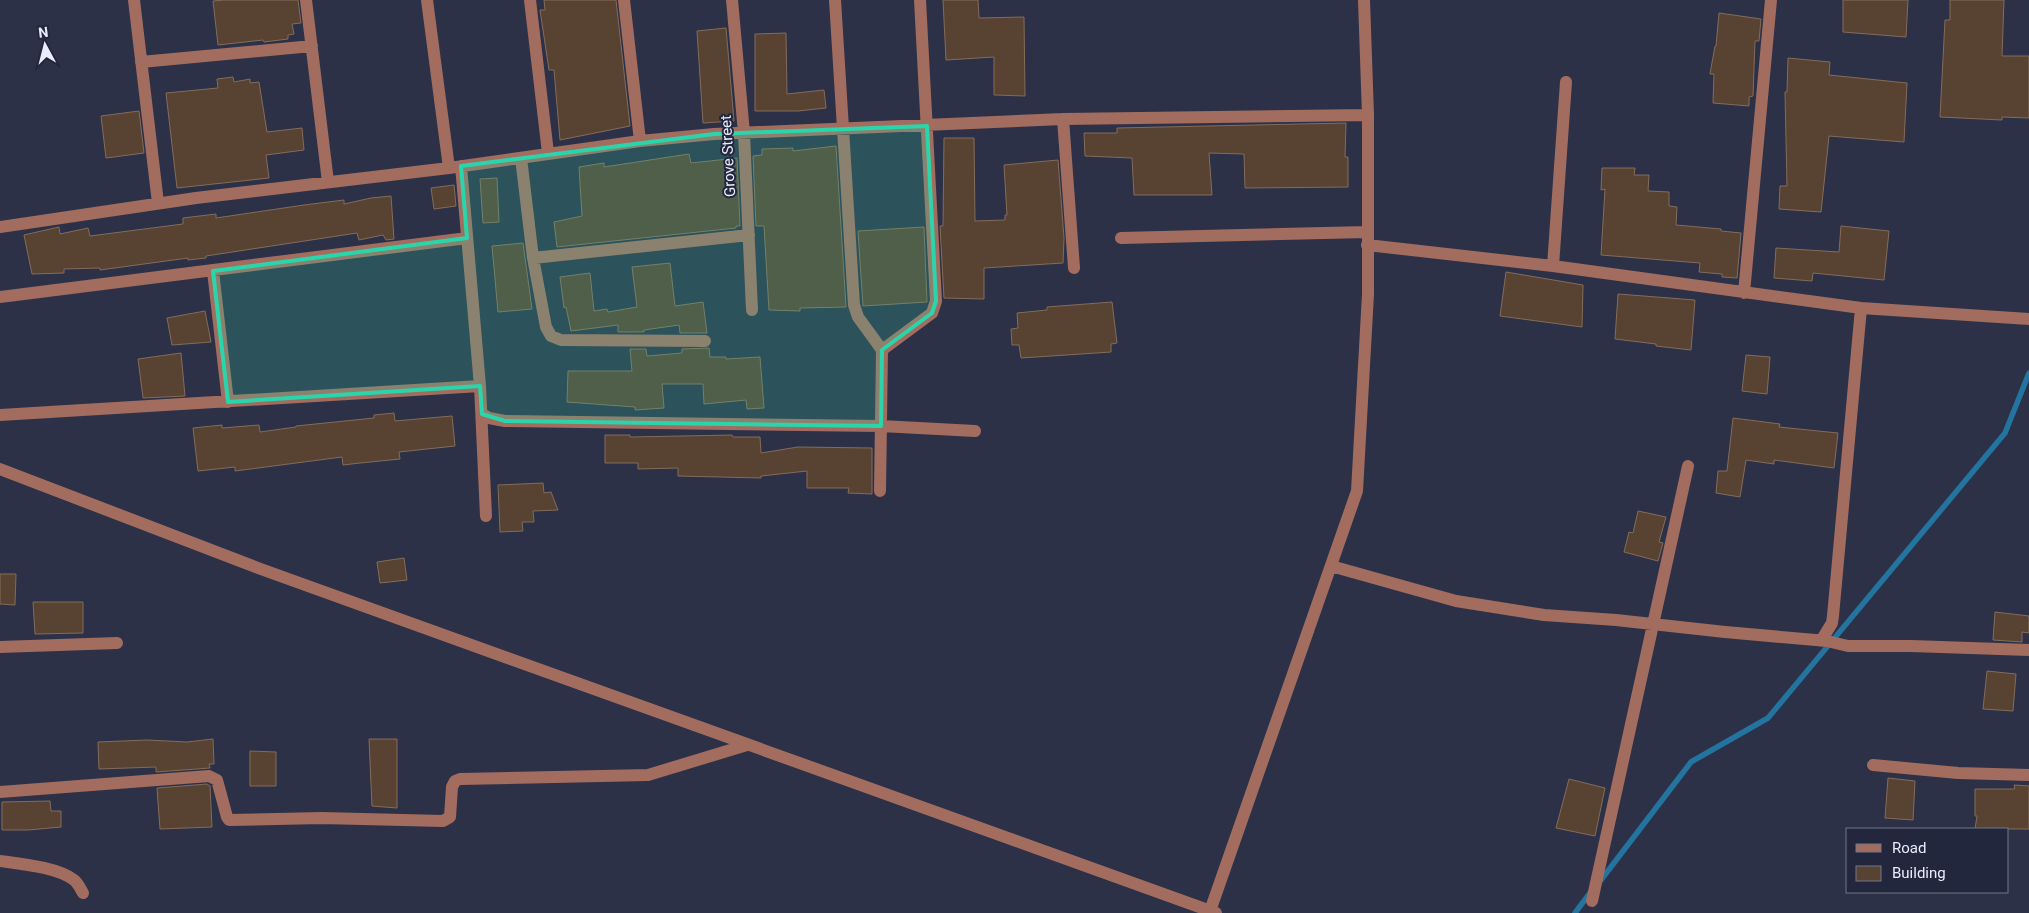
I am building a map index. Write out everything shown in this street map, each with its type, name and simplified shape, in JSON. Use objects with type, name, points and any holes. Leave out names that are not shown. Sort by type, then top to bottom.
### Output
[{"type":"street","points":[[134,0],[158,203]]},
{"type":"street","points":[[306,0],[328,182]]},
{"type":"street","points":[[428,0],[467,238],[482,414],[486,516]]},
{"type":"street","points":[[530,0],[548,152]]},
{"type":"street","points":[[624,0],[640,141]]},
{"type":"street","name":"Grove Street","points":[[732,0],[744,133],[752,310]]},
{"type":"street","points":[[835,0],[854,305],[858,317],[882,350],[880,491]]},
{"type":"street","points":[[882,350],[932,313],[936,301],[920,0]]},
{"type":"street","points":[[0,469],[267,571],[1213,912],[1357,490],[1368,294],[1368,115],[1364,0]]},
{"type":"street","points":[[1744,293],[1771,0]]},
{"type":"street","points":[[141,62],[312,46]]},
{"type":"street","points":[[1553,266],[1566,82]]},
{"type":"street","points":[[0,227],[158,203],[455,167],[521,158],[548,152],[640,141],[744,133],[1063,119],[1368,115]]},
{"type":"street","points":[[1063,119],[1074,268]]},
{"type":"street","points":[[521,158],[533,258],[546,327],[551,336],[561,340],[705,341]]},
{"type":"street","points":[[1121,238],[1367,232]]},
{"type":"street","points":[[533,258],[749,235]]},
{"type":"street","points":[[0,298],[467,238]]},
{"type":"street","points":[[1367,245],[1553,266],[1861,308],[2029,319]]},
{"type":"street","points":[[213,270],[228,402]]},
{"type":"street","points":[[1824,641],[1833,616],[1861,308]]},
{"type":"street","points":[[0,415],[480,386]]},
{"type":"street","points":[[482,414],[489,418],[505,421],[881,426],[975,431]]},
{"type":"street","points":[[1592,901],[1688,466]]},
{"type":"street","points":[[1331,566],[1430,594],[1544,615],[1824,641],[1848,646],[2029,650]]},
{"type":"street","points":[[0,647],[117,643]]},
{"type":"street","points":[[0,792],[209,776],[217,780],[229,820],[322,818],[443,821],[450,817],[452,787],[455,781],[460,779],[648,775],[747,745]]},
{"type":"street","points":[[1873,765],[1958,772],[2029,775]]},
{"type":"street","points":[[0,861],[66,875],[75,881],[83,892]]},
{"type":"highlighted area","points":[[927,126],[936,301],[932,313],[882,350],[881,426],[505,421],[482,414],[480,386],[228,402],[213,271],[467,238],[461,166],[714,134]]},
{"type":"building","points":[[298,0],[301,23],[292,24],[294,34],[288,35],[288,39],[218,45],[213,1]]},
{"type":"building","points":[[544,0],[616,0],[630,126],[560,140],[554,70],[549,70],[540,10],[545,10]]},
{"type":"building","points":[[943,0],[978,0],[979,18],[1024,17],[1025,96],[994,95],[994,57],[946,60]]},
{"type":"building","points":[[1843,0],[1908,0],[1906,37],[1843,32]]},
{"type":"building","points":[[1950,0],[2004,0],[2002,56],[2029,56],[2029,118],[2002,117],[2002,120],[1940,117],[1945,20],[1950,20]]},
{"type":"building","points":[[1719,13],[1761,19],[1759,41],[1755,41],[1753,96],[1749,97],[1749,106],[1713,103],[1714,74],[1710,74],[1716,46]]},
{"type":"building","points":[[726,28],[734,121],[703,123],[697,31]]},
{"type":"building","points":[[786,33],[787,94],[824,90],[826,108],[798,111],[755,111],[755,34]]},
{"type":"building","points":[[1788,58],[1830,62],[1829,75],[1907,83],[1904,142],[1829,136],[1821,212],[1779,209],[1780,186],[1787,186],[1785,92],[1787,92]]},
{"type":"building","points":[[233,77],[234,82],[250,79],[250,83],[259,82],[267,132],[302,128],[304,150],[266,155],[269,178],[177,188],[166,93],[218,88],[217,79]]},
{"type":"building","points":[[139,111],[144,153],[106,158],[101,116]]},
{"type":"building","points":[[1346,123],[1345,157],[1348,157],[1348,187],[1245,188],[1244,154],[1209,153],[1212,195],[1134,195],[1132,158],[1085,156],[1084,133],[1117,133],[1117,128]]},
{"type":"building","points":[[944,138],[974,138],[975,221],[1005,220],[1005,215],[1007,215],[1004,165],[1058,160],[1064,238],[1063,263],[984,268],[984,299],[944,298],[940,226],[943,226]]},
{"type":"building","points":[[836,146],[846,307],[800,308],[800,311],[769,310],[764,226],[756,226],[753,156],[762,155],[762,149],[793,148],[793,151]]},
{"type":"building","points":[[689,154],[691,163],[737,158],[740,226],[736,226],[736,228],[557,247],[554,222],[582,216],[579,167],[604,163],[604,167]]},
{"type":"building","points":[[1602,168],[1635,168],[1634,175],[1649,175],[1648,191],[1669,192],[1669,206],[1677,207],[1676,225],[1721,229],[1721,231],[1741,233],[1737,278],[1722,277],[1722,274],[1699,272],[1700,263],[1601,255],[1605,189],[1601,190]]},
{"type":"building","points":[[497,178],[499,222],[483,223],[480,179]]},
{"type":"building","points":[[454,185],[456,206],[434,209],[431,188]]},
{"type":"building","points":[[391,196],[394,239],[386,240],[383,235],[359,240],[357,233],[206,256],[206,258],[188,260],[188,258],[100,270],[100,268],[64,269],[64,273],[32,274],[24,235],[59,227],[60,234],[88,228],[90,236],[183,224],[183,218],[216,214],[216,218],[344,200],[344,204]]},
{"type":"building","points":[[1841,226],[1889,231],[1884,280],[1813,273],[1812,281],[1774,278],[1776,248],[1839,252]]},
{"type":"building","points":[[924,227],[927,302],[863,306],[858,231]]},
{"type":"building","points":[[523,243],[532,309],[498,312],[492,246]]},
{"type":"building","points":[[670,263],[675,306],[703,302],[707,333],[680,333],[679,325],[644,330],[644,332],[618,332],[618,325],[571,331],[566,307],[564,308],[560,277],[590,273],[594,311],[607,309],[608,312],[637,307],[632,267]]},
{"type":"building","points":[[1506,272],[1583,285],[1582,327],[1500,316]]},
{"type":"building","points":[[1618,294],[1695,300],[1691,350],[1615,339]]},
{"type":"building","points":[[1112,302],[1117,343],[1111,344],[1111,352],[1021,358],[1019,345],[1012,345],[1011,329],[1018,328],[1017,313],[1047,310],[1047,307]]},
{"type":"building","points":[[205,311],[211,342],[172,345],[167,318]]},
{"type":"building","points":[[709,348],[710,357],[726,357],[726,359],[760,357],[764,408],[747,409],[746,400],[704,404],[703,384],[662,384],[664,408],[635,410],[635,407],[567,402],[568,371],[632,371],[630,349],[646,349],[647,356],[682,353],[682,349]]},
{"type":"building","points":[[181,353],[185,396],[143,398],[138,359]]},
{"type":"building","points":[[1746,355],[1770,357],[1767,394],[1742,391]]},
{"type":"building","points":[[394,413],[395,421],[452,416],[455,446],[399,452],[400,459],[343,465],[342,457],[235,471],[235,467],[198,471],[193,428],[222,425],[222,428],[259,425],[260,432],[296,426],[374,418],[374,415]]},
{"type":"building","points":[[1733,418],[1780,424],[1779,427],[1838,433],[1834,468],[1774,460],[1774,464],[1746,460],[1740,497],[1716,493],[1718,471],[1727,471]]},
{"type":"building","points":[[605,435],[630,435],[630,437],[732,435],[733,437],[760,437],[761,453],[798,447],[872,448],[872,494],[848,493],[849,488],[807,488],[807,471],[761,476],[761,478],[678,476],[678,468],[638,469],[638,463],[605,463]]},
{"type":"building","points":[[543,483],[544,493],[551,492],[558,510],[533,511],[534,522],[522,522],[523,531],[500,532],[498,485]]},
{"type":"building","points":[[1638,511],[1666,517],[1659,542],[1663,543],[1658,561],[1624,552],[1629,532],[1633,533]]},
{"type":"building","points":[[404,558],[407,580],[380,583],[377,562]]},
{"type":"building","points":[[0,574],[16,574],[15,605],[0,604]]},
{"type":"building","points":[[33,602],[83,602],[83,633],[35,634]]},
{"type":"building","points":[[1995,612],[2029,616],[2029,633],[2022,632],[2022,642],[1993,640]]},
{"type":"building","points":[[1987,671],[2016,674],[2013,711],[1983,709]]},
{"type":"building","points":[[213,739],[214,764],[209,764],[210,768],[156,772],[156,767],[99,769],[98,742],[147,740],[187,742]]},
{"type":"building","points":[[369,739],[397,739],[397,808],[372,806]]},
{"type":"building","points":[[250,751],[276,752],[276,786],[250,786]]},
{"type":"building","points":[[1888,778],[1915,781],[1913,820],[1885,818]]},
{"type":"building","points":[[1569,779],[1605,788],[1595,836],[1556,828]]},
{"type":"building","points":[[207,784],[210,786],[212,827],[160,829],[157,788]]},
{"type":"building","points":[[2014,785],[2029,786],[2029,829],[1975,828],[1977,816],[1975,816],[1975,789],[2015,789]]},
{"type":"building","points":[[50,801],[51,811],[61,811],[61,827],[2,830],[2,802]]},
{"type":"waterway","points":[[1601,880],[1691,762],[1768,718],[2005,433],[2029,373]]},
{"type":"waterway","points":[[1575,913],[1590,893]]}]
